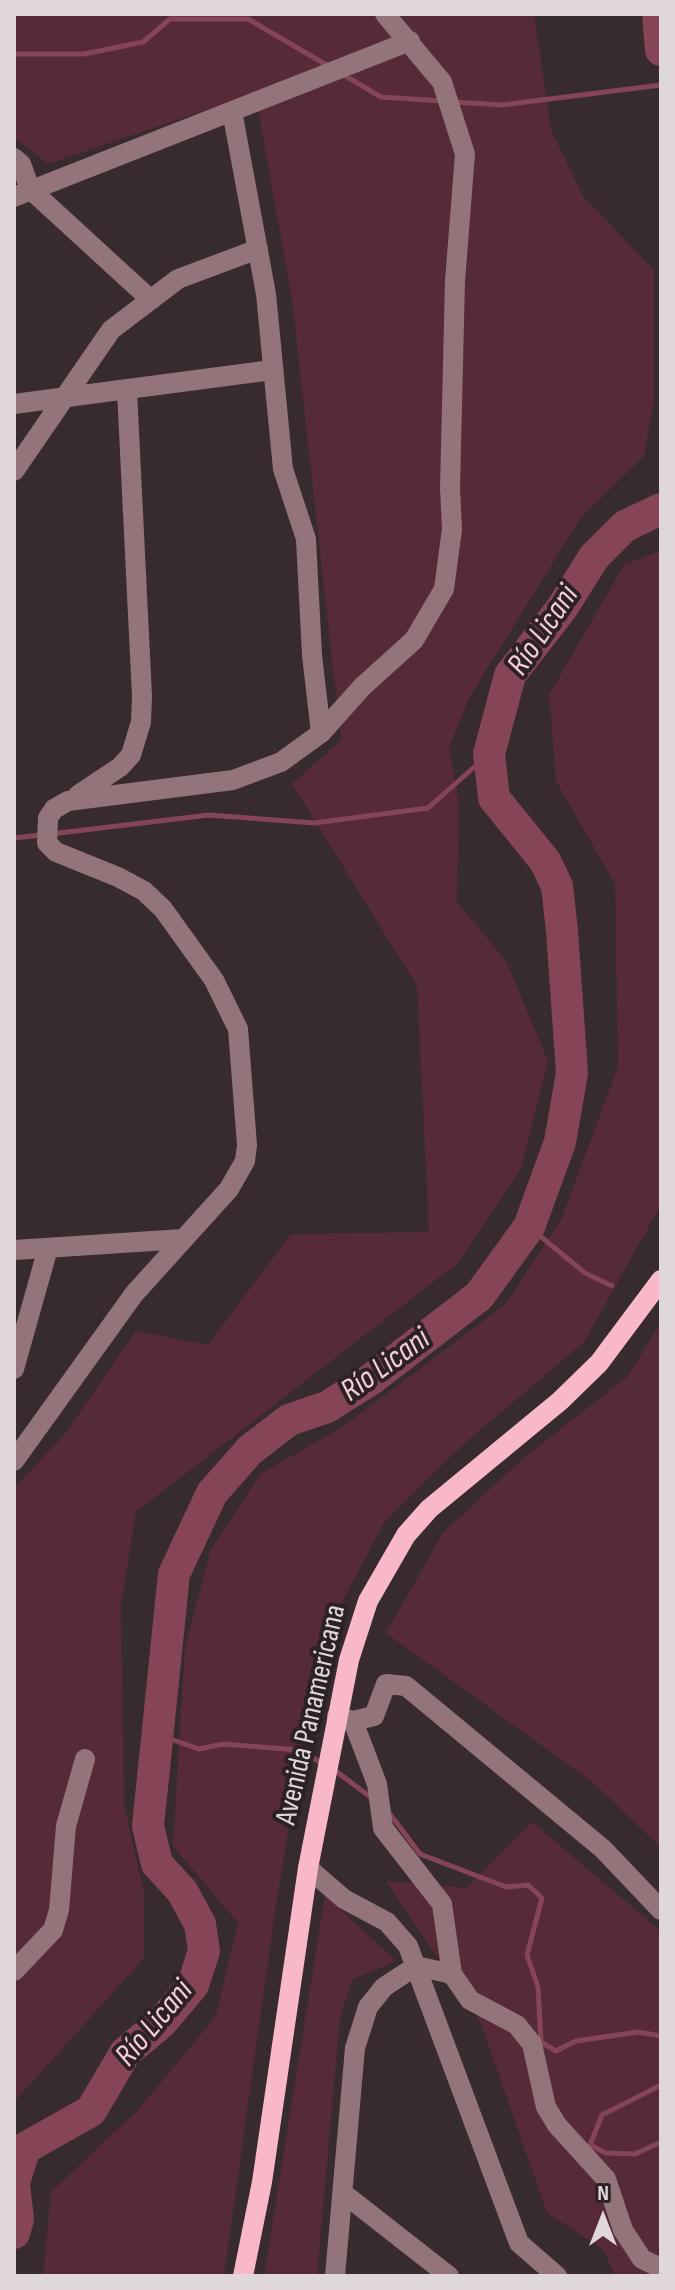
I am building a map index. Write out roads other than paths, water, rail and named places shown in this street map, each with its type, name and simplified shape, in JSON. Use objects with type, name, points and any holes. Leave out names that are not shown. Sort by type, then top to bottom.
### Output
[{"type":"main road","name":"Avenida Panamericana","points":[[243,2276],[262,2182],[308,1868],[324,1787],[342,1721],[358,1628],[368,1601],[406,1535],[429,1509],[560,1401],[599,1363],[661,1280]]},
{"type":"street","points":[[68,801],[233,780],[281,762],[321,733],[362,687],[414,640],[444,589],[449,561],[455,281],[465,154],[442,82],[385,14]]},
{"type":"street","points":[[22,193],[410,41]]},
{"type":"street","points":[[232,111],[266,294],[283,469],[306,539],[312,655],[321,733]]},
{"type":"street","points":[[14,158],[21,164],[22,193],[151,300]]},
{"type":"street","points":[[14,471],[111,330],[178,279],[258,249]]},
{"type":"street","points":[[14,404],[272,370]]},
{"type":"street","points":[[14,1461],[134,1294],[229,1189],[245,1161],[238,1029],[214,980],[163,909],[144,891],[118,877],[72,861],[47,843],[48,818],[120,767],[131,755],[141,722],[127,391]]},
{"type":"street","points":[[14,1250],[183,1239]]},
{"type":"street","points":[[14,1369],[48,1248]]},
{"type":"street","points":[[661,1910],[603,1849],[406,1686],[386,1684],[374,1716],[342,1721],[377,1784],[383,1828],[442,1904],[452,1974],[470,2000],[517,2025],[532,2044],[546,2107],[557,2125],[606,2179],[623,2230],[642,2259],[661,2268]]},
{"type":"street","points":[[14,1971],[53,1930],[59,1910],[66,1826],[85,1759]]},
{"type":"street","points":[[308,1868],[344,1899],[387,1922],[408,1946],[519,2243],[557,2276]]},
{"type":"street","points":[[335,2276],[352,2073],[368,2007],[384,1987],[416,1966],[452,1974]]},
{"type":"street","points":[[343,2193],[449,2276]]},
{"type":"waterway","name":"Río Licani","points":[[658,14],[661,50]]},
{"type":"waterway","points":[[14,54],[84,54],[143,42],[170,19],[248,19],[330,67]]},
{"type":"waterway","points":[[342,74],[381,97],[442,101]]},
{"type":"waterway","points":[[452,102],[502,105],[661,85]]},
{"type":"waterway","name":"Río Licani","points":[[14,2182],[25,2148],[91,2111],[125,2053],[162,2022],[193,1985],[204,1951],[200,1924],[182,1891],[157,1864],[148,1826],[174,1574],[212,1493],[250,1450],[289,1420],[327,1407],[370,1380],[479,1296],[529,1227],[560,1142],[572,1073],[562,931],[557,886],[545,861],[494,798],[489,754],[510,675],[562,608],[594,557],[625,526],[661,509]]},
{"type":"waterway","points":[[51,834],[209,815],[314,823],[428,808],[489,754]]},
{"type":"waterway","points":[[14,838],[41,835]]},
{"type":"waterway","points":[[529,1227],[585,1273],[612,1286]]},
{"type":"waterway","points":[[156,1734],[199,1749],[223,1744],[298,1750],[324,1764]]},
{"type":"waterway","points":[[333,1769],[373,1799]]},
{"type":"waterway","points":[[387,1810],[420,1854],[506,1887],[528,1885],[542,1898],[527,1955],[538,1987],[541,2042],[556,2051],[576,2041],[638,2032],[661,2036]]},
{"type":"waterway","points":[[661,2085],[602,2115],[590,2145],[606,2153],[635,2154],[661,2142]]},
{"type":"waterway","name":"Río Licani","points":[[14,2185],[18,2219],[14,2233]]}]
